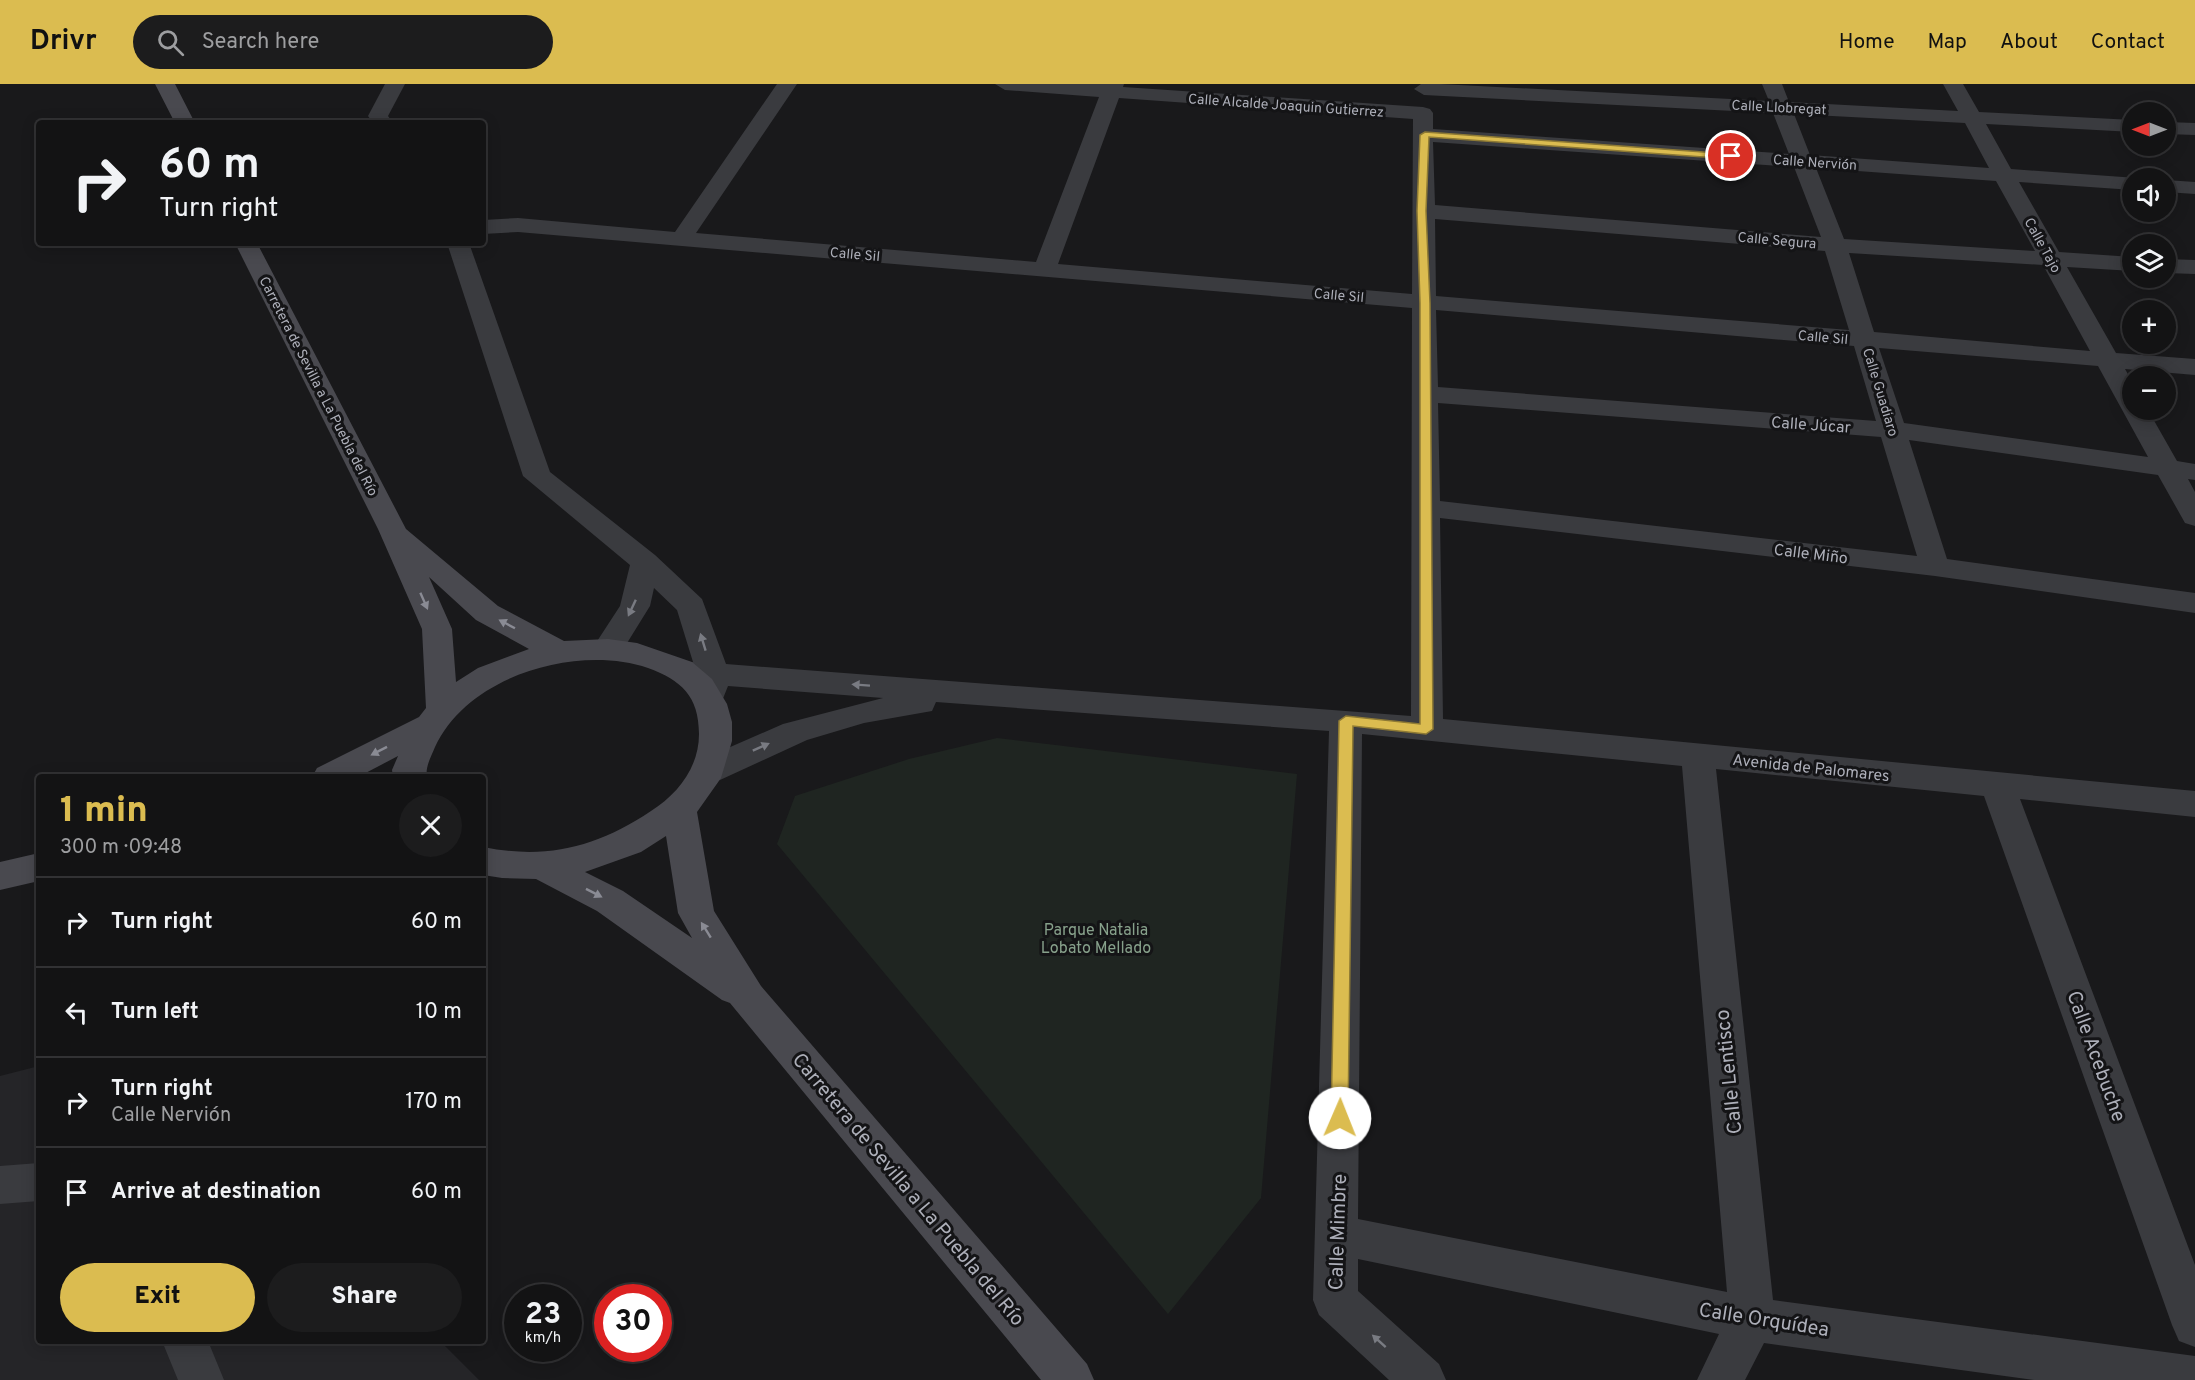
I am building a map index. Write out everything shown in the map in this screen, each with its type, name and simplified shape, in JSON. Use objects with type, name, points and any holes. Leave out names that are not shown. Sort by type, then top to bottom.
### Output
[{"type":"main road","points":[[165,84],[183,120]]},
{"type":"main road","name":"Carretera de Sevilla a La Puebla del Río","points":[[248,246],[392,529],[436,629],[436,718]]},
{"type":"main road","name":"Carretera de Sevilla a La Puebla del Río","points":[[392,529],[487,613],[559,652]]},
{"type":"main road","points":[[334,774],[436,718],[466,690],[495,674],[525,661],[559,652],[608,649],[650,656],[702,682],[718,734],[708,771],[679,809],[640,837],[602,852],[542,866],[486,861]]},
{"type":"main road","points":[[410,774],[409,770],[436,718]]},
{"type":"main road","name":"Carretera de Sevilla a La Puebla del Río","points":[[679,809],[696,913],[747,997],[1071,1380]]},
{"type":"main road","name":"Carretera de Sevilla a La Puebla del Río","points":[[542,866],[610,901],[747,997]]},
{"type":"main road","points":[[0,876],[36,868]]},
{"type":"street","points":[[380,120],[378,116],[395,84]]},
{"type":"street","points":[[681,239],[787,84]]},
{"type":"street","name":"Calle Alcalde Joaquin Gutierrez","points":[[1005,84],[1424,105]]},
{"type":"street","name":"Calle Guadiaro","points":[[1772,84],[1835,245],[1935,567]]},
{"type":"street","name":"Calle Tajo","points":[[1953,84],[2122,386]]},
{"type":"street","points":[[1044,270],[1113,88]]},
{"type":"street","points":[[1424,105],[1422,211],[1425,303],[1426,729]]},
{"type":"street","name":"Calle Llobregat","points":[[1424,105],[1781,108],[2122,125]]},
{"type":"street","name":"Calle Nervión","points":[[1424,105],[1802,162],[2122,183]]},
{"type":"street","points":[[2176,128],[2195,129]]},
{"type":"street","points":[[2176,187],[2195,188]]},
{"type":"street","name":"Calle Segura","points":[[1422,211],[1835,245],[2122,263]]},
{"type":"street","name":"Calle Sil","points":[[486,227],[518,225],[1865,341],[2195,367]]},
{"type":"street","points":[[459,246],[537,476],[645,562],[691,606],[702,682],[982,694]]},
{"type":"street","points":[[2176,266],[2195,267]]},
{"type":"street","name":"Calle Júcar","points":[[1425,394],[1893,430],[2195,472]]},
{"type":"street","name":"Calle Tajo","points":[[2140,420],[2195,517]]},
{"type":"street","name":"Calle Miño","points":[[1425,508],[1935,567],[2195,603]]},
{"type":"street","points":[[608,649],[635,606],[645,562]]},
{"type":"street","points":[[708,771],[795,732],[863,712],[982,694]]},
{"type":"street","name":"Avenida de Palomares","points":[[982,694],[1346,721],[2195,804]]},
{"type":"street","name":"Calle Mimbre","points":[[1346,721],[1335,1300],[1423,1380]]},
{"type":"street","name":"Calle Lentisco","points":[[1698,756],[1752,1319]]},
{"type":"street","name":"Calle Acebuche","points":[[1998,786],[2195,1325]]},
{"type":"street","points":[[0,1185],[36,1182]]},
{"type":"street","name":"Calle Orquídea","points":[[1338,1235],[1752,1319],[2195,1379]]},
{"type":"street","points":[[1720,1380],[1752,1319]]},
{"type":"street","points":[[186,1344],[201,1380]]},
{"type":"shaded area","points":[[36,1067],[36,1344],[443,1344],[479,1380],[0,1380],[0,1076]]},
{"type":"green space","name":"Parque Natalia Lobato Mellado","points":[[997,738],[1297,774],[1261,1198],[1168,1314],[777,844],[795,796],[909,759]]},
{"type":"route","points":[[1340,1118],[1346,721],[1426,729],[1425,303],[1422,211],[1425,135],[1731,156]]}]
